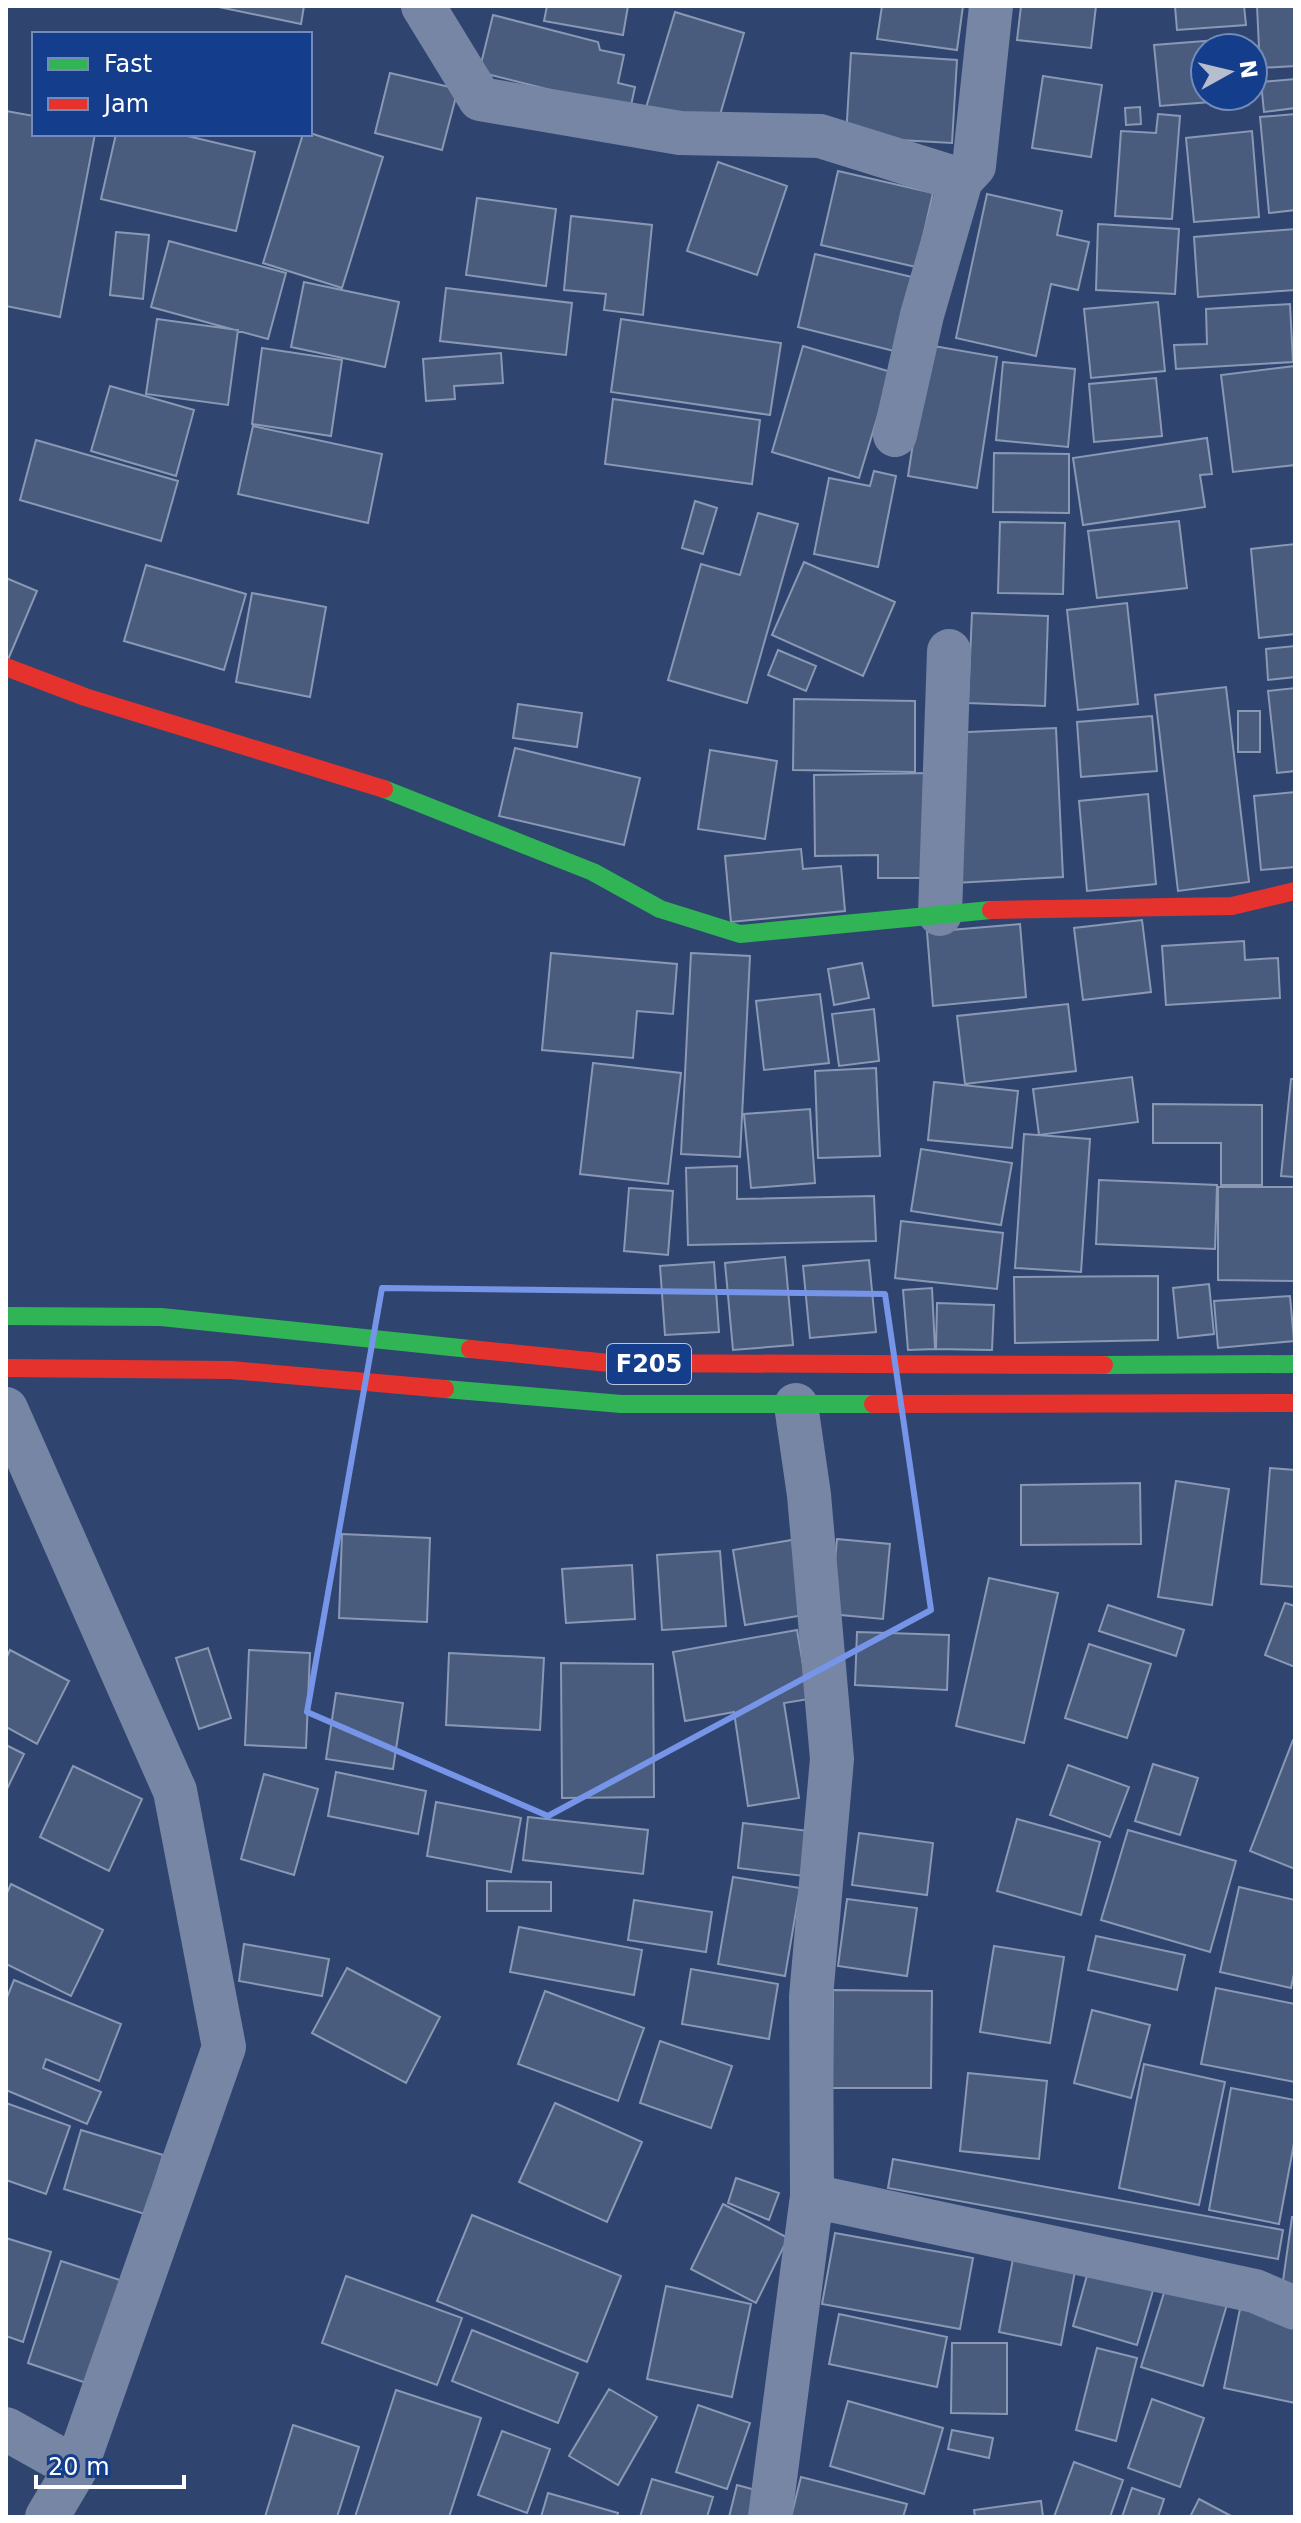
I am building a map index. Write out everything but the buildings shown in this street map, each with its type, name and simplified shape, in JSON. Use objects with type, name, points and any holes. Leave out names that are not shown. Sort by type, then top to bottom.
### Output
[{"type":"main road","points":[[6,667],[85,697],[409,797],[504,839],[593,872],[660,909],[740,934],[1018,907],[1232,906],[1295,891]]},
{"type":"main road","name":"F205","points":[[6,1316],[161,1317],[609,1363],[747,1366],[1295,1364]]},
{"type":"main road","name":"F205","points":[[6,1368],[231,1370],[621,1404],[1295,1403]]},
{"type":"street","points":[[423,6],[480,99],[680,133],[820,136],[961,180]]},
{"type":"street","points":[[895,435],[922,315],[961,180],[974,166],[991,6]]},
{"type":"street","points":[[940,914],[949,651]]},
{"type":"street","points":[[770,2517],[812,2196],[811,1997],[832,1759],[809,1495],[796,1405]]},
{"type":"street","points":[[6,1409],[175,1791],[224,2047],[76,2468],[47,2517]]},
{"type":"street","points":[[812,2196],[1255,2291],[1295,2308]]},
{"type":"street","points":[[6,2429],[76,2468]]},
{"type":"highlighted area","points":[[382,1288],[885,1294],[931,1610],[548,1816],[307,1712]]},
{"type":"traffic: fast","points":[[384,789],[593,872],[660,909],[740,934],[991,910]]},
{"type":"traffic: fast","points":[[6,1316],[161,1317],[470,1349]]},
{"type":"traffic: fast","points":[[1104,1365],[1295,1364]]},
{"type":"traffic: fast","points":[[445,1389],[621,1404],[873,1404]]},
{"type":"traffic: jam","points":[[6,667],[85,697],[384,789]]},
{"type":"traffic: jam","points":[[991,910],[1232,906],[1295,891]]},
{"type":"traffic: jam","points":[[470,1349],[609,1363],[1104,1365]]},
{"type":"traffic: jam","points":[[6,1368],[231,1370],[445,1389]]},
{"type":"traffic: jam","points":[[873,1404],[1295,1403]]}]
